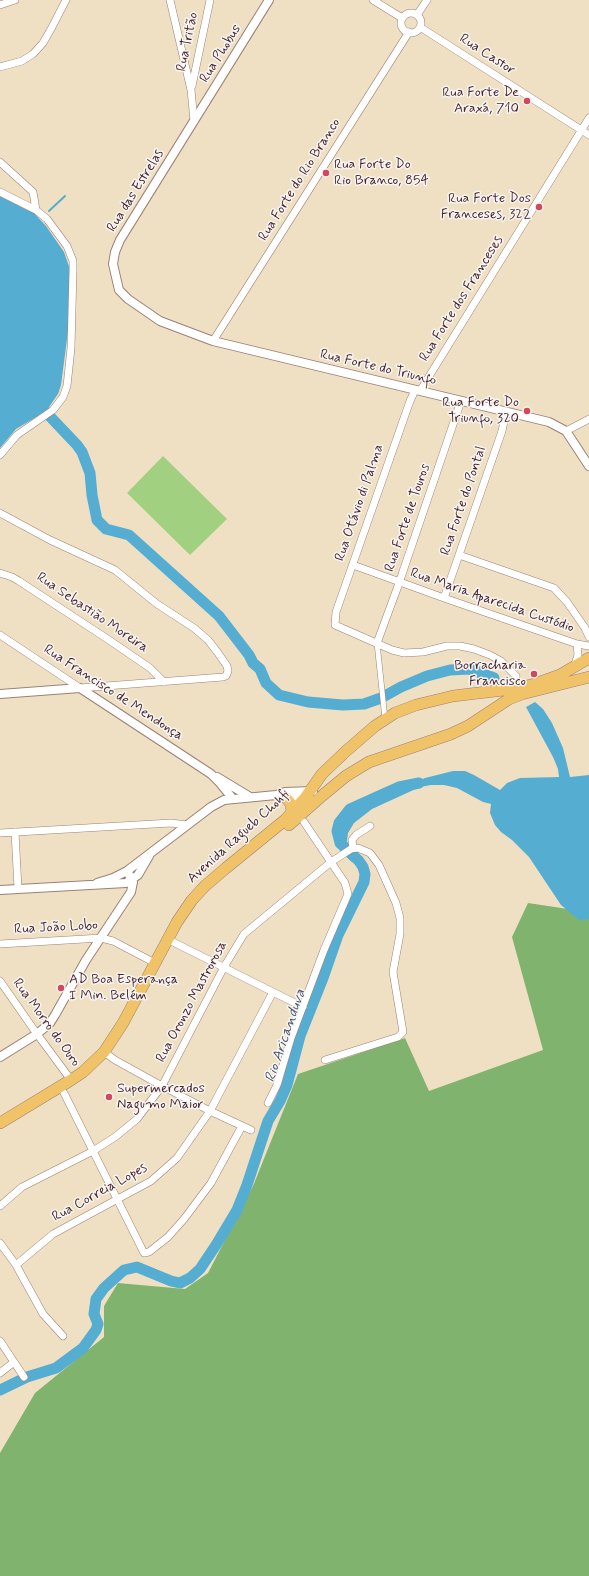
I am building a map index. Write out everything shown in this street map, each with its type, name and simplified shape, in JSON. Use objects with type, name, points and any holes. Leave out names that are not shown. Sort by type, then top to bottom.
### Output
[{"type":"main road","name":"Avenida Ragueb Chohfi","points":[[0,1123],[71,1080],[106,1054],[130,1026],[173,942],[202,899],[214,887],[284,829],[313,796],[322,774],[345,752],[385,719],[406,708],[430,701],[453,696],[512,690],[532,685],[560,675],[589,658]]},
{"type":"main road","name":"Avenida Ragueb Chohfi","points":[[0,1132],[92,1074],[106,1054],[131,1010],[155,963],[185,910],[205,886],[292,812],[313,796],[369,762],[463,728],[509,699],[522,694],[589,678]]},
{"type":"main road","points":[[281,796],[291,804],[292,812]]},
{"type":"street","points":[[0,5],[15,0]]},
{"type":"street","points":[[0,67],[22,61],[33,54],[52,30],[66,0]]},
{"type":"street","points":[[170,0],[191,90],[194,121]]},
{"type":"street","name":"Rua Tritão","points":[[191,90],[210,0]]},
{"type":"street","name":"Rua Phobus","points":[[194,121],[270,0]]},
{"type":"street","points":[[373,0],[402,18]]},
{"type":"street","points":[[417,16],[427,0]]},
{"type":"street","points":[[408,14],[417,16],[420,21],[420,27],[415,31],[409,32],[403,29],[402,18],[408,14]]},
{"type":"street","name":"Rua Castor","points":[[420,27],[589,136]]},
{"type":"street","name":"Rua Forte do Rio Branco","points":[[213,341],[409,32]]},
{"type":"street","name":"Rua Forte dos Franceses","points":[[417,391],[589,118]]},
{"type":"street","name":"Rua das Estrelas","points":[[194,121],[120,240],[115,252],[113,264],[119,290],[128,300],[160,321],[213,341]]},
{"type":"street","points":[[0,162],[30,188],[39,212]]},
{"type":"street","points":[[0,192],[39,212],[47,219],[71,253],[73,270],[71,348],[67,386],[63,397],[52,410],[17,435],[0,455]]},
{"type":"street","name":"Rua Forte do Triunfo","points":[[213,341],[548,422],[566,431]]},
{"type":"street","name":"Rua Otávio di Palma","points":[[377,643],[334,625],[336,612],[405,415],[417,391]]},
{"type":"street","name":"Rua Forte de Touros","points":[[377,643],[400,582],[461,401]]},
{"type":"street","name":"Rua Forte do Pontal","points":[[444,598],[502,431],[506,412]]},
{"type":"street","points":[[589,419],[566,431],[589,466]]},
{"type":"street","points":[[0,513],[50,540],[114,570],[157,604],[194,628],[208,640],[228,669],[228,674],[223,678],[0,694]]},
{"type":"street","points":[[459,555],[554,588],[567,602],[585,628],[589,637]]},
{"type":"street","name":"Rua Maria Aparecida Custódio","points":[[353,565],[578,644],[589,646]]},
{"type":"street","name":"Rua Sebastião Moreira","points":[[0,573],[19,581],[109,640],[150,668],[164,682]]},
{"type":"street","name":"Rua Francisco de Mendonça","points":[[0,635],[211,774],[224,780],[250,797]]},
{"type":"street","points":[[385,719],[377,643],[392,650],[404,653],[423,652],[447,646],[460,646],[474,649],[501,661],[516,676]]},
{"type":"street","name":"Rua Maria Aparecida Custódio","points":[[573,668],[578,655],[578,644]]},
{"type":"street","name":"Rua Francisco de Mendonça","points":[[211,774],[233,799]]},
{"type":"street","points":[[97,883],[113,878],[127,871],[211,807],[224,800],[281,796],[285,792],[313,796]]},
{"type":"street","points":[[268,1103],[277,1085],[291,1038],[324,950],[348,897],[348,890],[345,883],[304,822]]},
{"type":"street","points":[[0,833],[171,823],[187,825]]},
{"type":"street","points":[[326,1060],[398,1037],[403,1032],[393,972],[401,926],[396,903],[375,860],[370,853],[364,850],[351,849],[352,840],[356,835],[370,826]]},
{"type":"street","points":[[15,832],[18,888]]},
{"type":"street","name":"Rua Oronzo Mastrorosa","points":[[0,1206],[29,1183],[93,1151],[116,1137],[131,1125],[149,1105],[162,1086],[224,967],[244,934],[331,862],[351,849]]},
{"type":"street","points":[[0,890],[97,883],[118,884],[132,880],[141,871],[150,854]]},
{"type":"street","points":[[0,1057],[37,1034],[50,1023],[86,960],[131,892],[133,886],[132,880],[127,871]]},
{"type":"street","name":"Rua João Lobo","points":[[0,944],[101,938],[114,941],[155,963]]},
{"type":"street","points":[[173,942],[303,1007]]},
{"type":"street","name":"Rua Morro do Ouro","points":[[0,981],[71,1080]]},
{"type":"street","name":"Rua Correia Lopes","points":[[16,1265],[53,1234],[151,1181],[163,1172],[187,1146],[210,1111],[273,992]]},
{"type":"street","points":[[106,1054],[162,1086],[251,1130]]},
{"type":"street","points":[[64,1093],[142,1251],[146,1253],[168,1237],[184,1219],[211,1183],[242,1126]]},
{"type":"street","points":[[0,1243],[16,1265],[43,1314],[63,1336]]},
{"type":"street","points":[[0,1341],[24,1377]]},
{"type":"street","points":[[0,1373],[14,1362]]},
{"type":"green space","points":[[163,456],[227,519],[190,555],[127,493]]},
{"type":"green space","points":[[589,893],[589,1576],[0,1576],[0,1453],[35,1393],[104,1337],[104,1306],[118,1283],[185,1289],[208,1273],[253,1186],[298,1074],[405,1038],[429,1091],[543,1050],[512,937],[528,903],[568,909]]},
{"type":"water","points":[[0,196],[33,212],[46,226],[64,252],[71,272],[69,324],[61,385],[58,394],[49,407],[38,416],[16,429],[0,448]]},
{"type":"water","points":[[535,702],[543,709],[552,723],[563,748],[570,777],[589,775],[589,919],[579,920],[561,905],[529,857],[495,825],[490,813],[491,804],[483,802],[457,788],[444,785],[420,787],[372,809],[354,823],[348,833],[347,841],[349,847],[357,858],[352,862],[341,852],[337,839],[339,831],[347,818],[354,811],[368,802],[425,778],[453,771],[465,771],[500,790],[507,783],[520,778],[559,777],[558,769],[553,757],[526,707]]},
{"type":"waterway","points":[[49,211],[65,196]]},
{"type":"waterway","points":[[40,406],[82,452],[90,473],[92,495],[97,520],[106,529],[129,535],[219,616],[249,655],[253,663],[260,669],[266,683],[279,695],[308,702],[343,705],[364,704],[381,698],[401,687],[427,676],[450,670],[470,669],[494,678]]},
{"type":"waterway","name":"Rio Aricanduva","points":[[0,1390],[27,1377],[56,1368],[83,1348],[96,1330],[98,1324],[94,1314],[96,1299],[104,1288],[124,1270],[137,1267],[171,1281],[180,1283],[190,1278],[200,1269],[237,1210],[247,1185],[268,1121],[280,1101],[287,1085],[300,1036],[338,935],[364,882],[365,874],[363,867],[359,861],[340,843],[337,831],[339,823],[350,809],[399,787],[419,783]]},
{"type":"place","name":"Rua Forte De Araxá, 710","points":[[527,101]]},
{"type":"place","name":"Rua Forte Do Rio Branco, 854","points":[[326,173]]},
{"type":"place","name":"Rua Forte Dos Franceses, 322","points":[[539,207]]},
{"type":"place","name":"Rua Forte Do Triunfo, 320","points":[[527,411]]},
{"type":"place","name":"Borracharia Francisco","points":[[534,674]]},
{"type":"place","name":"AD Boa Esperança I Min. Belém","points":[[61,988]]},
{"type":"place","name":"Supermercados Nagumo Maior","points":[[109,1097]]}]
